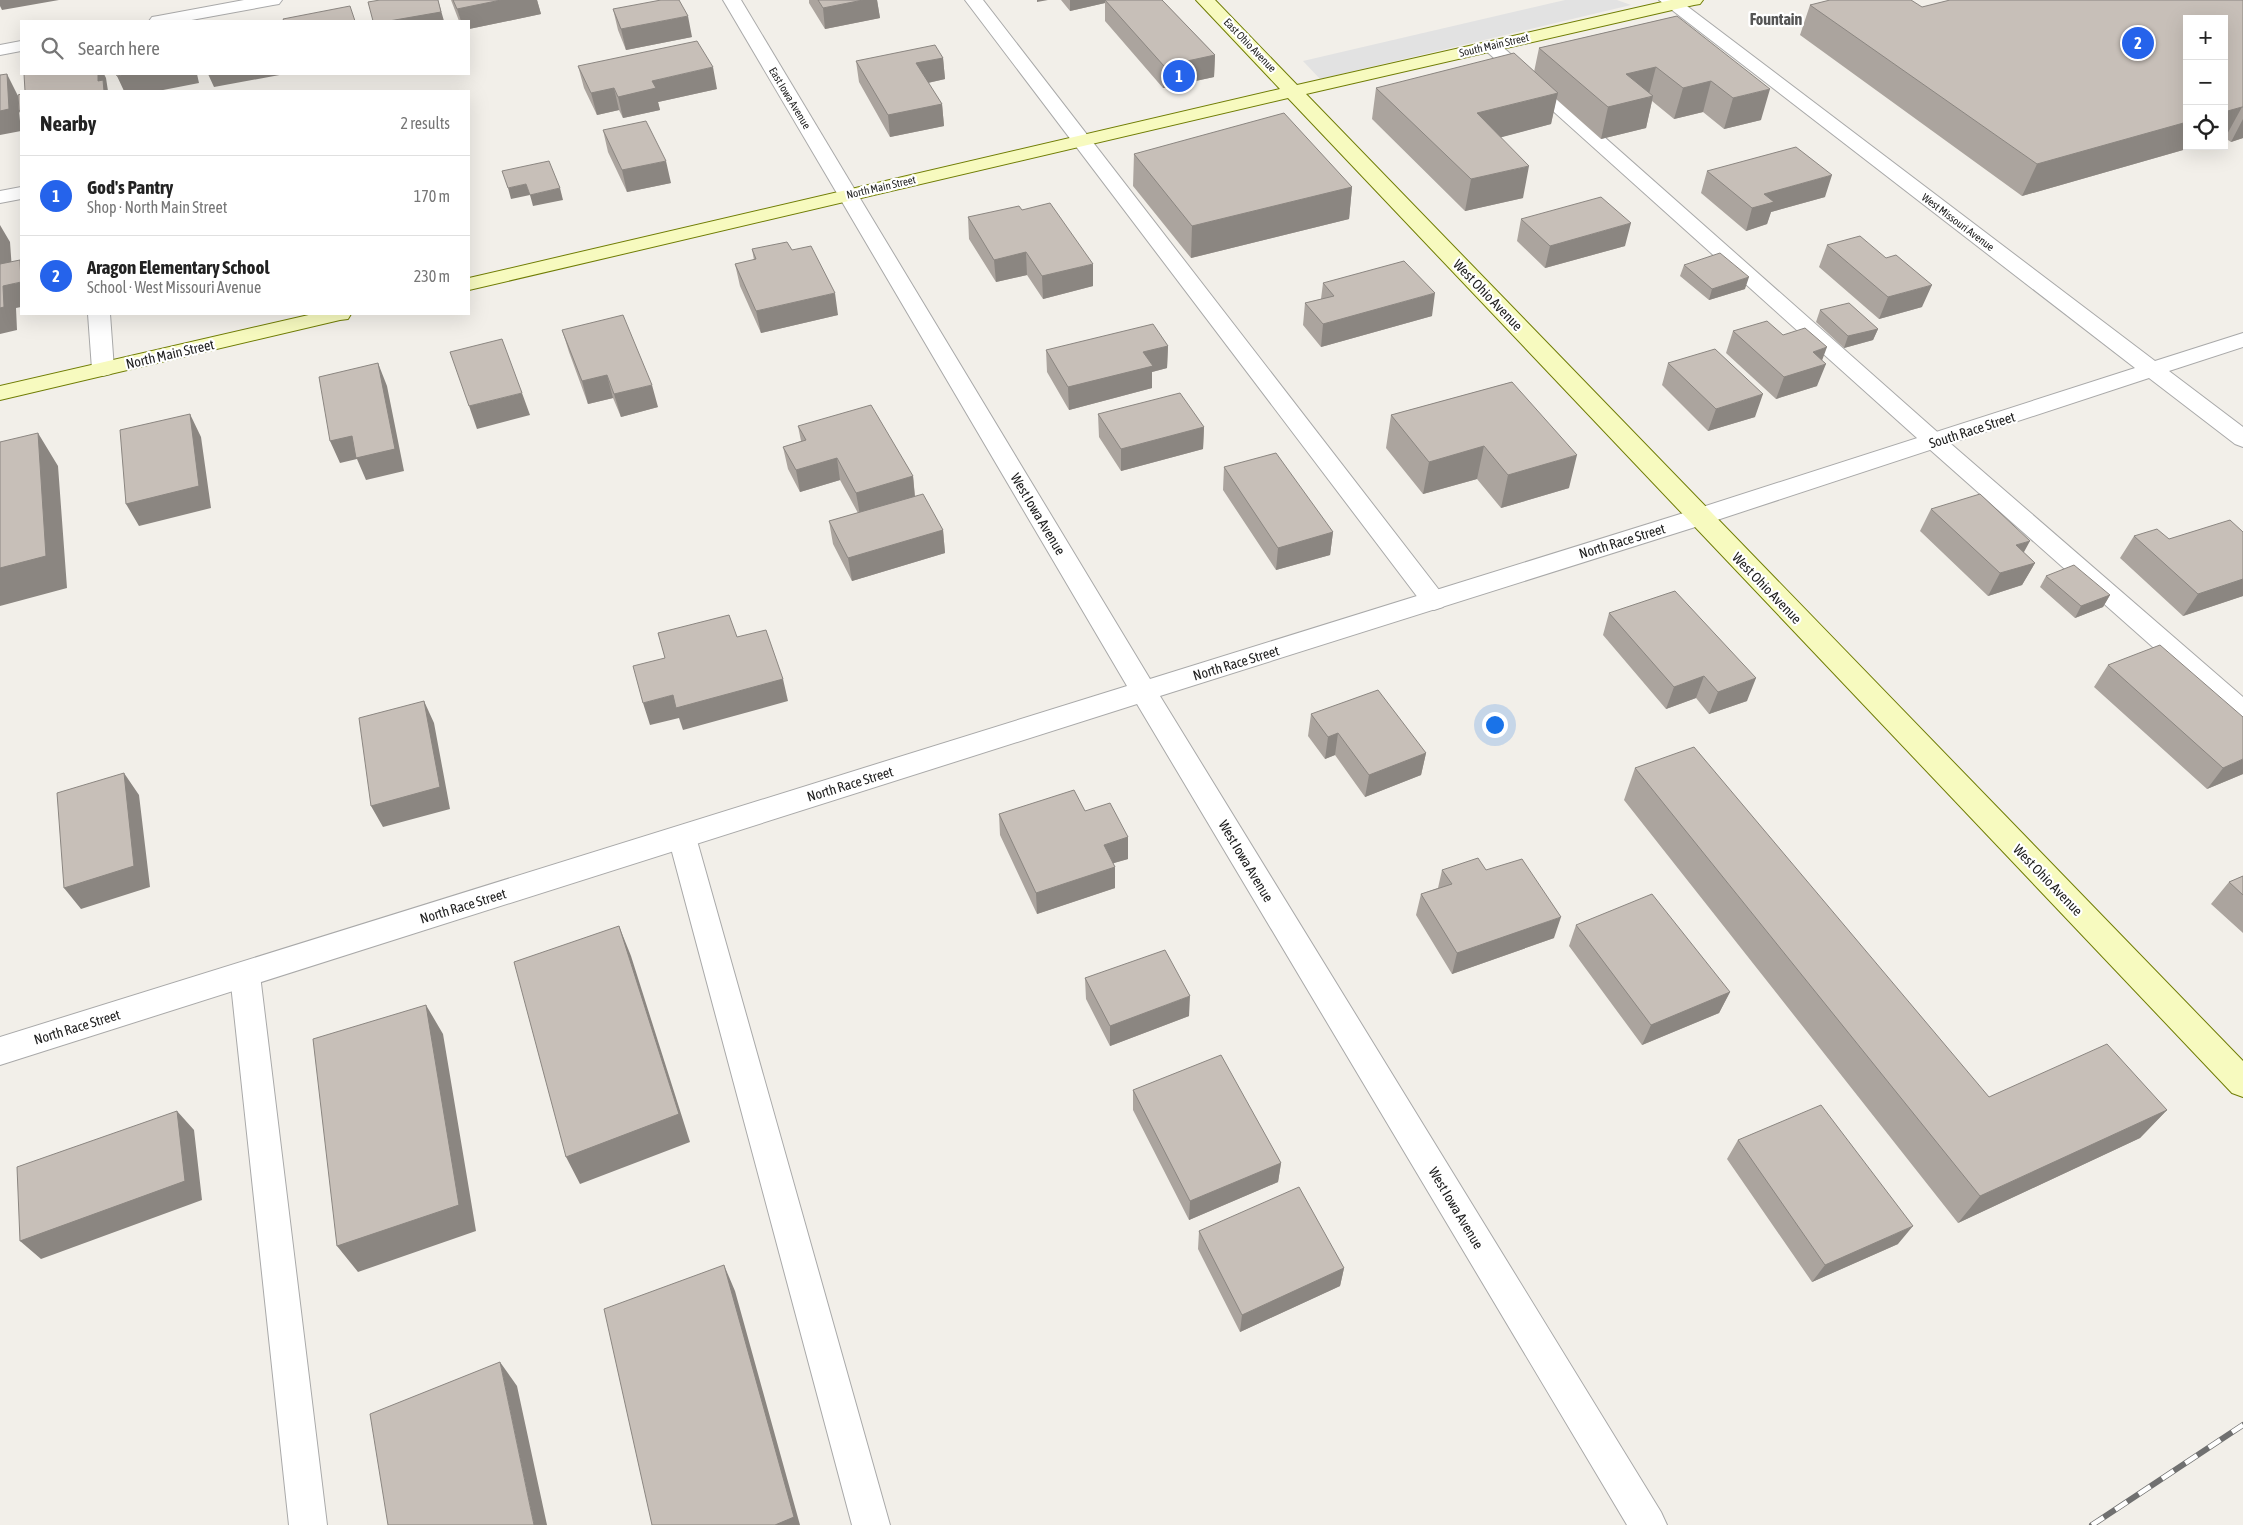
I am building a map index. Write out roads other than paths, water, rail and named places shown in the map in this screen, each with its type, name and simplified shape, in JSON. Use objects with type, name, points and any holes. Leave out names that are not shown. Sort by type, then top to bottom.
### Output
[{"type":"main road","name":"East Ohio Avenue","points":[[1205,0],[1294,91]]},
{"type":"main road","name":"South Main Street","points":[[1294,91],[1671,2],[1694,0]]},
{"type":"main road","name":"North Main Street","points":[[470,284],[1294,91]]},
{"type":"main road","name":"West Ohio Avenue","points":[[1294,91],[1699,517],[2243,1083]]},
{"type":"main road","name":"North Main Street","points":[[0,393],[336,315]]},
{"type":"street","points":[[163,20],[273,0]]},
{"type":"street","name":"East Iowa Avenue","points":[[732,0],[848,195]]},
{"type":"street","points":[[974,0],[1434,601]]},
{"type":"street","name":"West Missouri Avenue","points":[[1671,2],[2243,439]]},
{"type":"street","points":[[0,50],[20,46]]},
{"type":"street","points":[[1490,46],[1934,442],[2243,712]]},
{"type":"street","points":[[0,197],[20,193]]},
{"type":"street","name":"West Iowa Avenue","points":[[848,195],[1144,692],[1648,1525]]},
{"type":"street","points":[[99,315],[103,369]]},
{"type":"street","name":"South Race Street","points":[[1699,517],[2243,340]]},
{"type":"street","name":"North Race Street","points":[[0,1051],[1699,517]]},
{"type":"street","points":[[682,837],[871,1525]]},
{"type":"street","points":[[244,975],[308,1525]]},
{"type":"railway","points":[[2092,1525],[2243,1425]]},
{"type":"place","name":"Aragon Elementary School","points":[[2138,43]]},
{"type":"place","name":"God's Pantry","points":[[1179,76]]},
{"type":"district","name":"Fountain","points":[[1776,19]]}]
